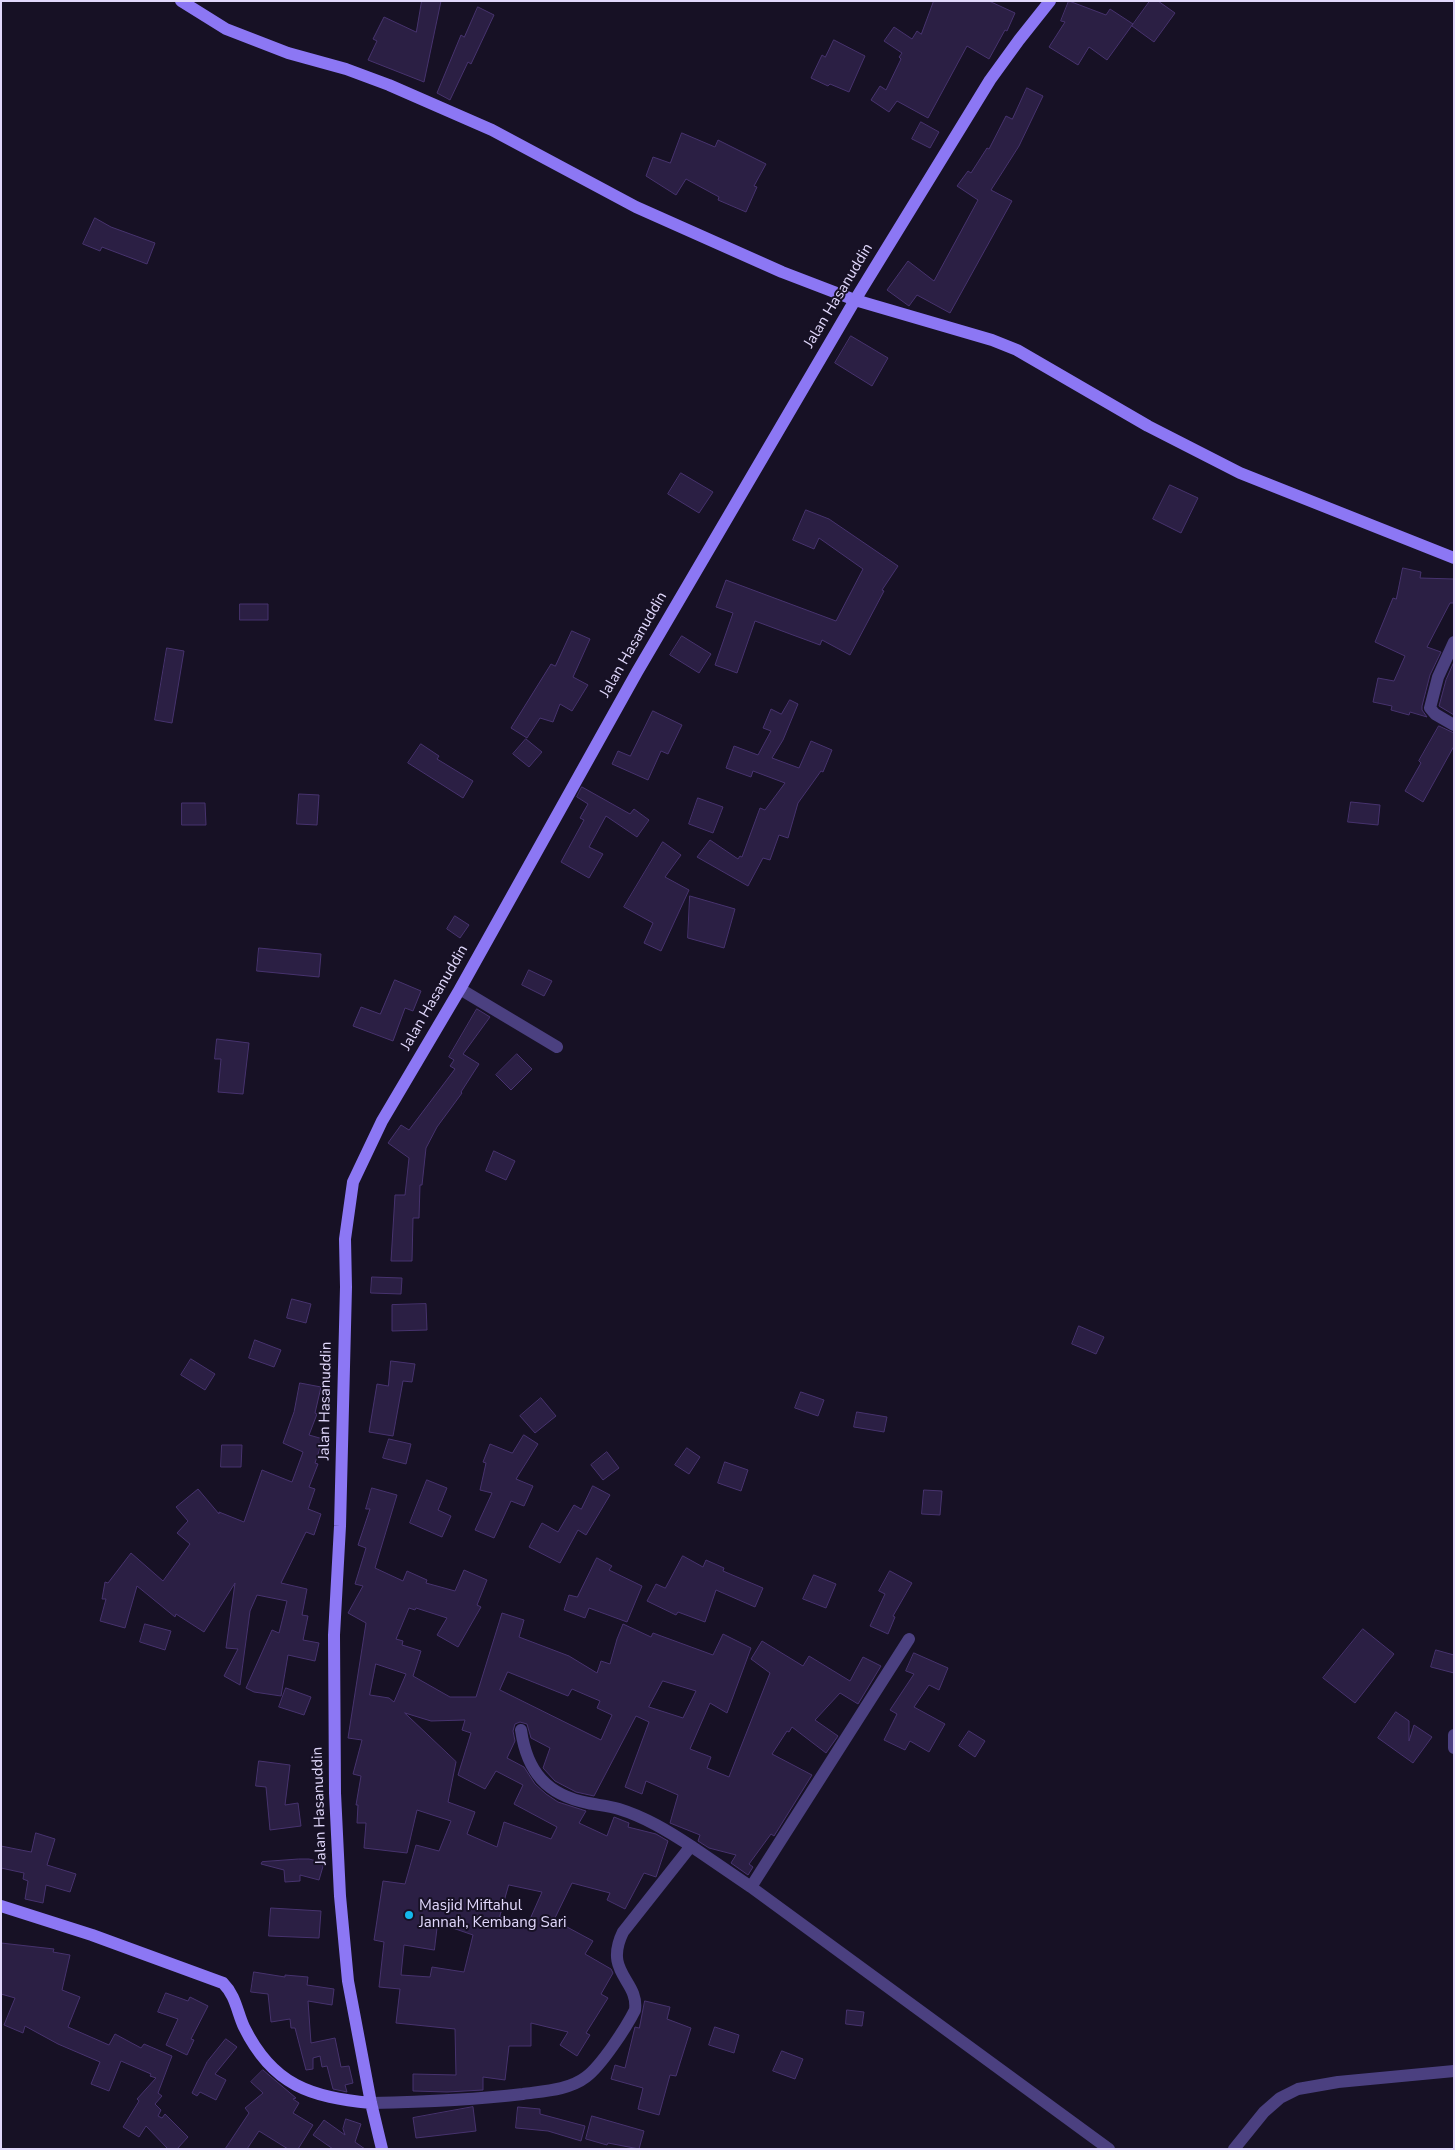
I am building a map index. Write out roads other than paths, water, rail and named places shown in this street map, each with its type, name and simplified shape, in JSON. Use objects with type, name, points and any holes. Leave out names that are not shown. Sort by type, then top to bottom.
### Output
[{"type":"street","points":[[181,1],[226,29],[288,54],[346,69],[389,85],[474,122],[636,207],[782,272],[855,300],[1000,343],[1017,350],[1148,426],[1222,465],[1454,558]]},
{"type":"street","name":"Jalan Hasanuddin","points":[[382,2149],[371,2103],[348,1981],[341,1906],[334,1774],[334,1636],[340,1526],[346,1229],[353,1182],[382,1121],[460,989],[636,672],[855,300],[990,80],[1050,1]]},
{"type":"street","points":[[1454,642],[1438,677],[1430,708],[1435,714],[1454,725]]},
{"type":"street","points":[[460,989],[557,1047]]},
{"type":"street","points":[[751,1887],[909,1639]]},
{"type":"street","points":[[521,1730],[526,1752],[534,1771],[539,1779],[558,1794],[571,1799],[617,1808],[637,1815],[670,1832],[751,1887],[1109,2149]]},
{"type":"street","points":[[1454,1735],[1454,1748]]},
{"type":"street","points":[[1,1906],[92,1935],[223,1983],[231,1991],[244,2026],[257,2050],[283,2076],[302,2089],[334,2099],[371,2103],[473,2100],[558,2088],[575,2083],[585,2078],[600,2062],[635,2010],[635,2000],[618,1965],[618,1943],[623,1932],[691,1846]]},
{"type":"street","points":[[1234,2149],[1264,2112],[1280,2098],[1298,2089],[1338,2082],[1454,2071]]},
{"type":"place","name":"Masjid Miftahul Jannah, Kembang Sari","points":[[409,1915]]}]
